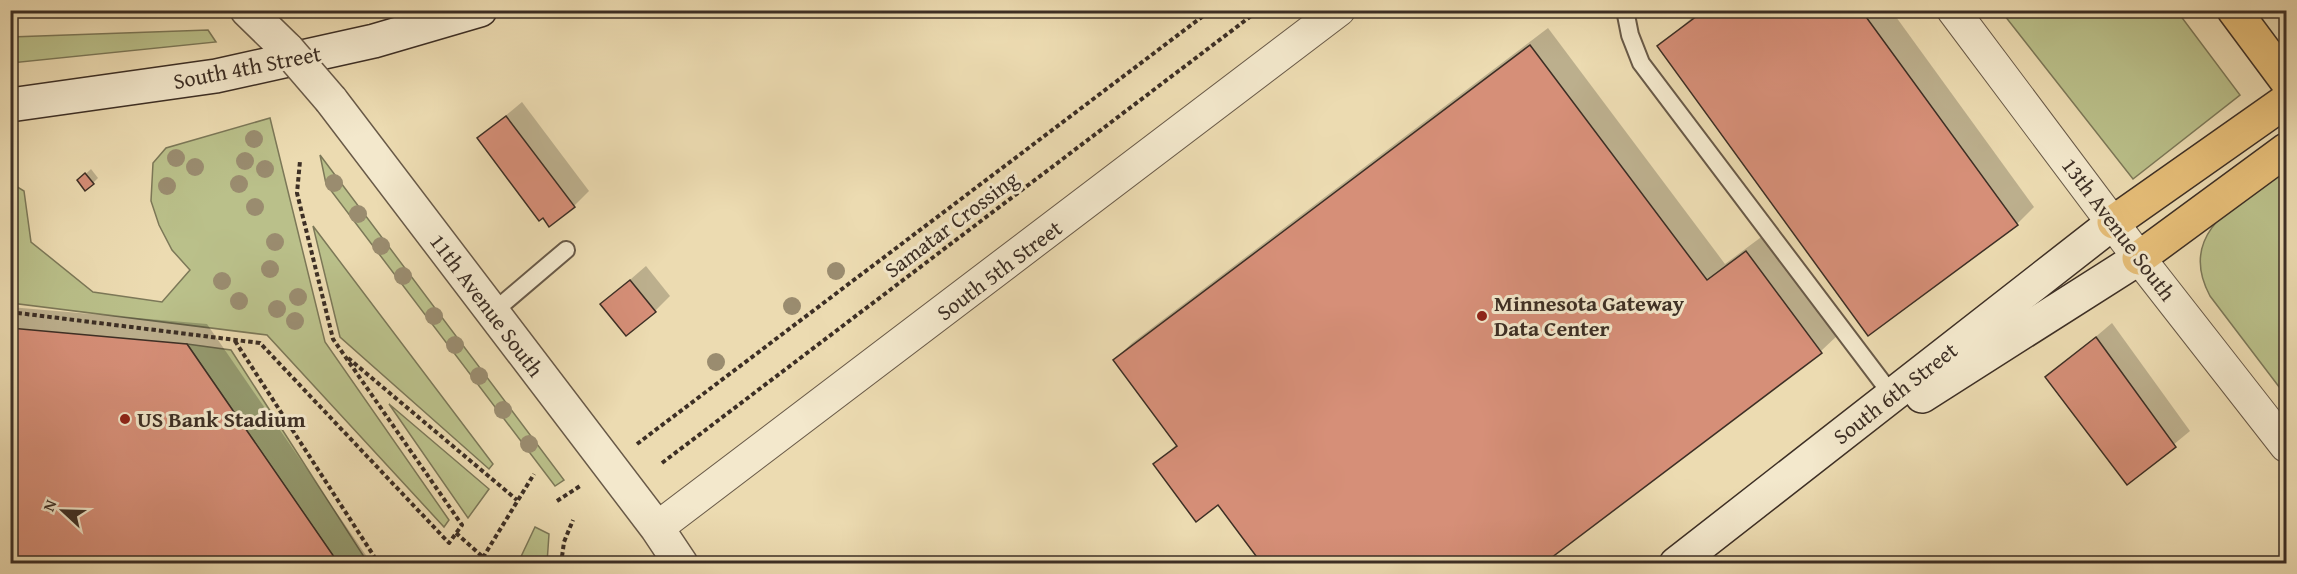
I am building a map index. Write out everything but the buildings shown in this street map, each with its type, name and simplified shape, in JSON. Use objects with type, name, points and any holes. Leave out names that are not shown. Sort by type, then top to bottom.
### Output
[{"type":"highway","points":[[2234,10],[2286,80]]},
{"type":"highway","points":[[2114,222],[2286,101]]},
{"type":"highway","points":[[2139,258],[2227,191],[2286,150]]},
{"type":"main road","name":"11th Avenue South","points":[[247,10],[288,50],[331,100],[657,528],[681,564]]},
{"type":"main road","name":"11th Avenue South","points":[[274,10],[288,50]]},
{"type":"main road","name":"South 4th Street","points":[[10,105],[216,76],[374,41],[480,10]]},
{"type":"main road","name":"South 6th Street","points":[[1677,564],[2114,222]]},
{"type":"main road","points":[[1758,500],[2139,258]]},
{"type":"street","name":"South 5th Street","points":[[657,528],[1339,10]]},
{"type":"street","name":"13th Avenue South","points":[[1953,10],[2139,258],[2286,446]]},
{"type":"lane","points":[[1625,10],[1630,36],[1641,63],[1892,395]]},
{"type":"lane","points":[[493,312],[566,250]]},
{"type":"path","name":"Samatar Crossing","points":[[639,443],[1211,10]]},
{"type":"path","name":"Samatar Crossing","points":[[662,463],[1259,10]]},
{"type":"path","points":[[10,312],[260,343],[450,543],[462,525],[333,339],[297,193],[300,161]]},
{"type":"path","points":[[235,340],[379,564]]},
{"type":"path","points":[[343,353],[517,500]]},
{"type":"path","points":[[479,564],[534,474]]},
{"type":"path","points":[[561,564],[564,542],[573,520]]},
{"type":"path","points":[[456,533],[483,557]]},
{"type":"green space","points":[[2001,11],[2177,11],[2240,95],[2133,179]]},
{"type":"green space","points":[[208,30],[216,42],[11,63],[11,37]]},
{"type":"green space","points":[[270,118],[325,342],[449,520],[444,527],[267,335],[11,303],[11,183],[24,191],[31,242],[93,292],[162,302],[190,270],[172,250],[159,225],[151,201],[153,163],[166,148]]},
{"type":"green space","points":[[320,155],[564,480],[555,486],[326,184]]},
{"type":"green space","points":[[2286,170],[2286,396],[2210,296],[2201,273],[2201,253],[2207,236],[2218,220],[2233,206]]},
{"type":"green space","points":[[313,226],[493,464],[489,469],[340,337]]},
{"type":"green space","points":[[187,344],[231,350],[368,563],[338,563]]},
{"type":"green space","points":[[389,404],[489,489],[468,518]]},
{"type":"green space","points":[[535,527],[549,534],[547,563],[518,563]]},
{"type":"place","name":"Minnesota Gateway Data Center","points":[[1482,316]]},
{"type":"place","name":"US Bank Stadium","points":[[125,419]]}]
